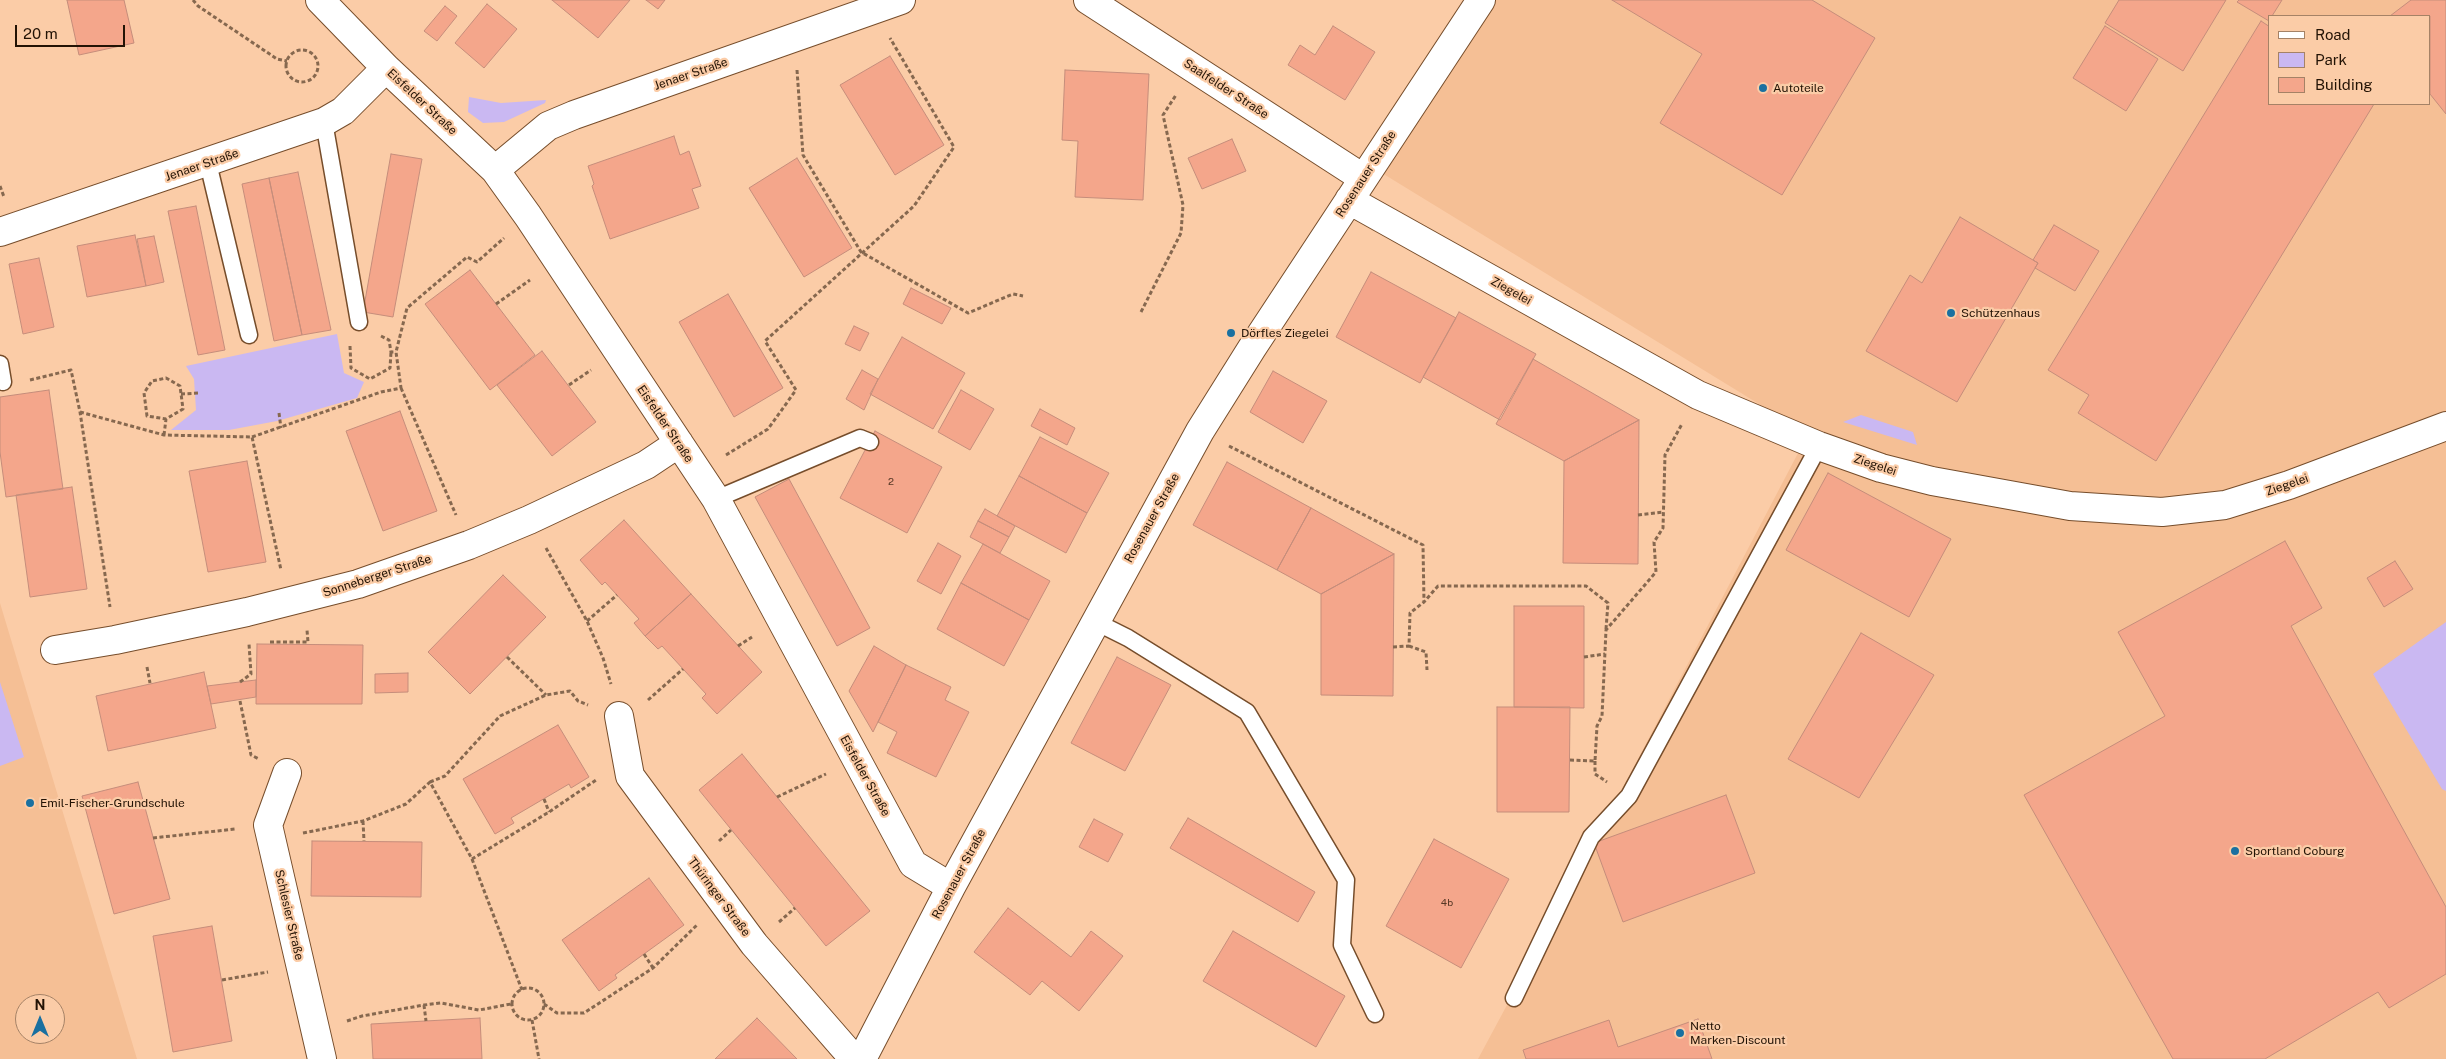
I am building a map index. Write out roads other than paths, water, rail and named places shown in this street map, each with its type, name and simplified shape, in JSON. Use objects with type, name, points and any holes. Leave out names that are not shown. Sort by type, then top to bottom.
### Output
[{"type":"street","name":"Eisfelder Straße","points":[[320,0],[386,68],[495,170],[528,216],[716,499],[913,864],[951,887]]},
{"type":"street","name":"Jenaer Straße","points":[[495,170],[548,126],[574,115],[901,0]]},
{"type":"street","name":"Saalfelder Straße","points":[[1088,0],[1188,64],[1356,189]]},
{"type":"street","name":"Rosenauer Straße","points":[[862,1059],[951,887],[1200,431],[1252,348],[1481,0]]},
{"type":"street","name":"Jenaer Straße","points":[[0,232],[208,163],[324,122],[343,111],[386,68]]},
{"type":"street","name":"Ziegelei","points":[[1356,189],[1698,395],[1819,446],[1881,468],[1932,481],[2070,506],[2162,512],[2225,505],[2290,485],[2446,426]]},
{"type":"street","name":"Sonneberger Straße","points":[[55,650],[115,640],[288,602],[358,584],[469,545],[530,520],[646,465],[679,443]]},
{"type":"street","name":"Thüringer Straße","points":[[619,716],[630,776],[754,944],[854,1059]]},
{"type":"street","name":"Schlesier Straße","points":[[286,773],[269,832],[322,1059]]},
{"type":"lane","points":[[324,122],[359,322]]},
{"type":"lane","points":[[208,163],[249,335]]},
{"type":"lane","points":[[0,364],[3,382]]},
{"type":"lane","points":[[716,499],[860,438],[870,442]]},
{"type":"lane","points":[[1514,998],[1591,837],[1629,796],[1819,446]]},
{"type":"lane","points":[[1096,622],[1128,638],[1248,712],[1346,880],[1342,945],[1375,1014]]},
{"type":"place","name":"Autoteile","points":[[1763,88]]},
{"type":"place","name":"Schützenhaus","points":[[1951,313]]},
{"type":"place","name":"Dörfles Ziegelei","points":[[1231,333]]},
{"type":"place","name":"Emil-Fischer-Grundschule","points":[[30,803]]},
{"type":"place","name":"Sportland Coburg","points":[[2235,851]]},
{"type":"place","name":"Netto Marken-Discount","points":[[1680,1033]]}]
